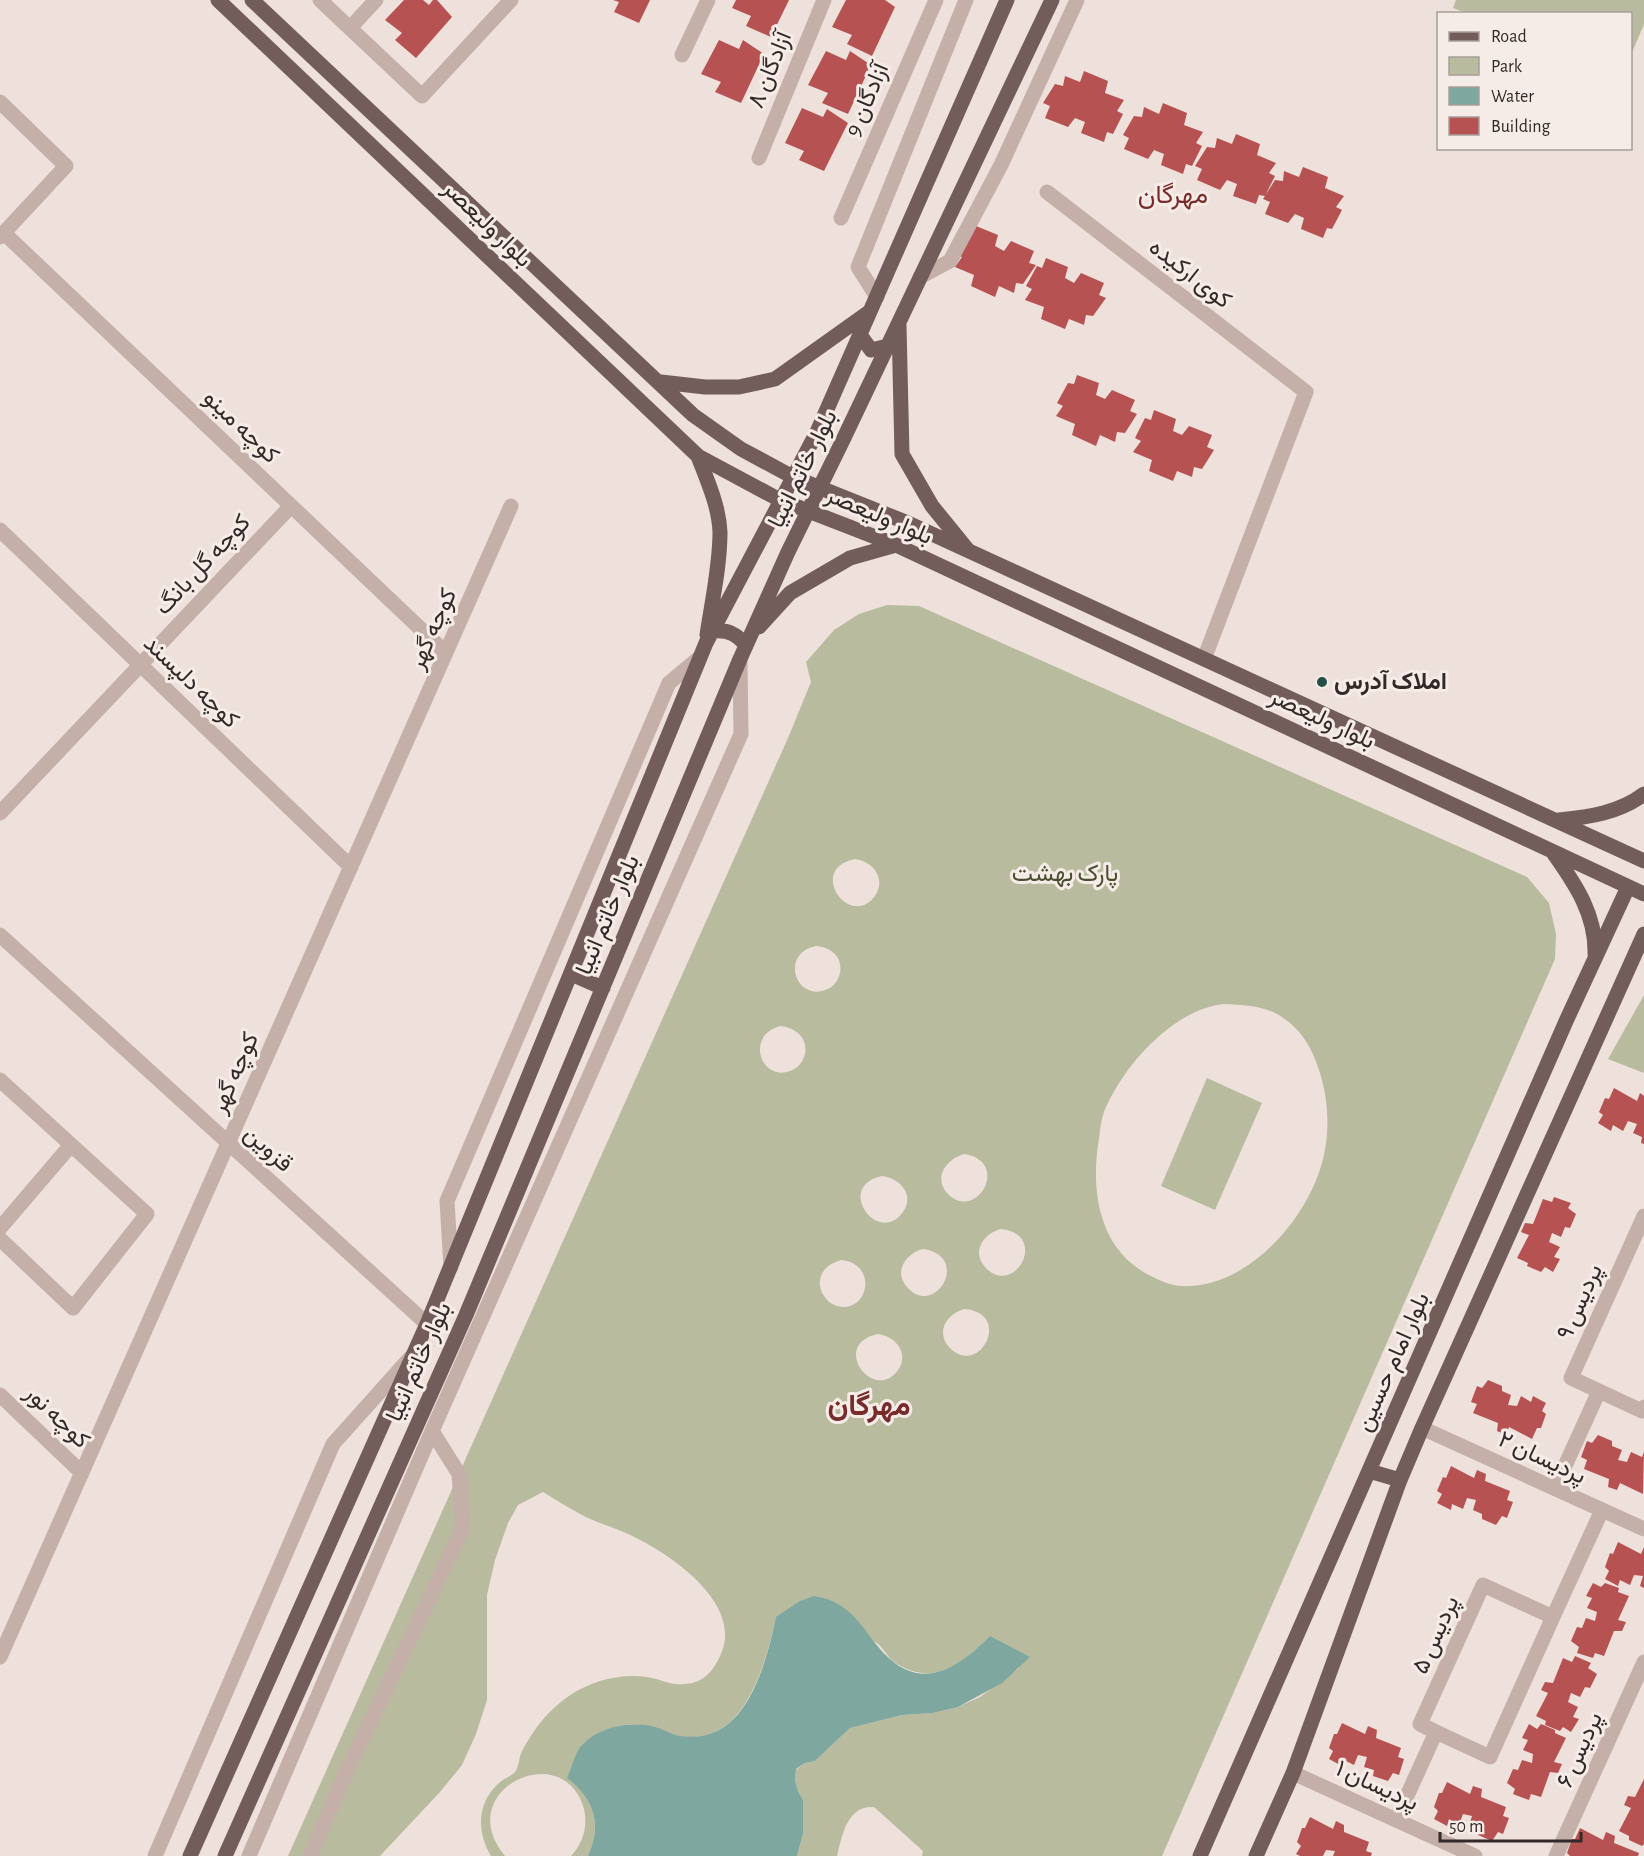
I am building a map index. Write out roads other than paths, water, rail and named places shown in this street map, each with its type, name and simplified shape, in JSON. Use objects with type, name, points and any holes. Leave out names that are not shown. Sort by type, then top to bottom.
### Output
[{"type":"main road","name":"بلوار ولیعصر","points":[[252,0],[697,418],[741,449],[819,489],[908,523],[1556,820],[1643,857]]},
{"type":"main road","name":"بلوار خاتم انبیا","points":[[190,1856],[451,1269],[699,658],[817,432],[1007,0]]},
{"type":"main road","name":"بلوار خاتم انبیا","points":[[225,1856],[466,1315],[740,659],[808,510],[1052,0]]},
{"type":"main road","name":"بلوار ولیعصر","points":[[225,2],[698,456],[780,500],[896,545],[1644,894]]},
{"type":"main road","points":[[661,382],[705,387],[739,387],[776,379],[874,304]]},
{"type":"main road","points":[[899,322],[902,454],[932,506],[969,551]]},
{"type":"main road","points":[[861,336],[871,350],[888,346]]},
{"type":"main road","points":[[680,437],[693,431],[697,418]]},
{"type":"main road","points":[[698,456],[713,497],[720,531],[710,637],[726,630],[748,642],[790,593],[850,558],[896,545]]},
{"type":"main road","points":[[1556,820],[1600,814],[1627,805],[1644,794]]},
{"type":"main road","points":[[1552,851],[1579,890],[1590,916],[1596,937],[1595,958]]},
{"type":"main road","name":"بلوار امام حسین","points":[[1200,1856],[1628,887]]},
{"type":"main road","points":[[1256,1856],[1293,1773],[1400,1480],[1644,934]]},
{"type":"main road","points":[[1625,976],[1644,957]]},
{"type":"main road","points":[[571,974],[603,988]]},
{"type":"main road","points":[[1369,1471],[1400,1480]]},
{"type":"street","points":[[320,0],[422,96],[511,0]]},
{"type":"street","points":[[350,28],[376,0]]},
{"type":"street","points":[[682,55],[708,0]]},
{"type":"street","name":"آزادگان ۸","points":[[759,158],[824,0]]},
{"type":"street","name":"آزادگان 9","points":[[841,218],[936,0]]},
{"type":"street","points":[[874,304],[858,267],[966,0]]},
{"type":"street","points":[[920,277],[950,261],[1001,165],[1077,0]]},
{"type":"street","points":[[0,102],[66,166],[2,235]]},
{"type":"street","name":"کوی ارکیده","points":[[1047,192],[1306,392],[1204,659]]},
{"type":"street","name":"کوچه مینو","points":[[2,235],[446,653]]},
{"type":"street","name":"کوچه گل بانگ","points":[[0,813],[291,506]]},
{"type":"street","name":"کوچه گهر","points":[[0,1658],[512,506]]},
{"type":"street","name":"کوچه دلپسند","points":[[0,530],[351,867]]},
{"type":"street","points":[[451,1269],[447,1201],[669,683],[699,658]]},
{"type":"street","points":[[249,1856],[432,1431],[741,734],[740,659]]},
{"type":"street","name":"قزوین","points":[[0,934],[427,1324]]},
{"type":"street","points":[[0,1080],[147,1214],[73,1308],[0,1239]]},
{"type":"street","points":[[0,1228],[71,1145]]},
{"type":"street","name":"پردیس ۹","points":[[1644,1216],[1571,1378],[1642,1410],[1644,1407]]},
{"type":"street","points":[[155,1856],[333,1444],[414,1353]]},
{"type":"street","points":[[1555,1488],[1599,1391]]},
{"type":"street","name":"کوچه نور","points":[[0,1395],[82,1473]]},
{"type":"street","name":"پردیسان ۲","points":[[1422,1428],[1644,1529]]},
{"type":"street","points":[[310,1856],[344,1777],[463,1527],[459,1474],[432,1431]]},
{"type":"street","points":[[1396,1820],[1436,1732],[1490,1756],[1602,1510]]},
{"type":"street","name":"پردیس ۵","points":[[1436,1732],[1420,1724],[1483,1585],[1553,1617]]},
{"type":"street","name":"پردیس ۶","points":[[1556,1856],[1644,1662]]},
{"type":"street","name":"پردیسان ۱","points":[[1293,1773],[1471,1855]]},
{"type":"water","points":[[814,1596],[840,1605],[858,1621],[890,1659],[904,1669],[917,1673],[944,1670],[956,1664],[990,1636],[1030,1657],[1002,1683],[958,1707],[933,1713],[902,1715],[850,1728],[815,1761],[805,1763],[796,1769],[795,1780],[803,1800],[803,1834],[797,1856],[588,1856],[595,1828],[593,1811],[585,1796],[567,1778],[575,1756],[582,1745],[598,1733],[626,1725],[655,1727],[681,1736],[703,1736],[722,1728],[737,1715],[759,1678],[776,1617],[800,1601]]},
{"type":"place","name":"املاک آدرس","points":[[1322,682]]},
{"type":"district","name":"مهرگان","points":[[1173,195]]},
{"type":"district","name":"مهرگان","points":[[869,1406]]},
{"type":"park label","name":"پارک بهشت","points":[[1065,874]]}]
